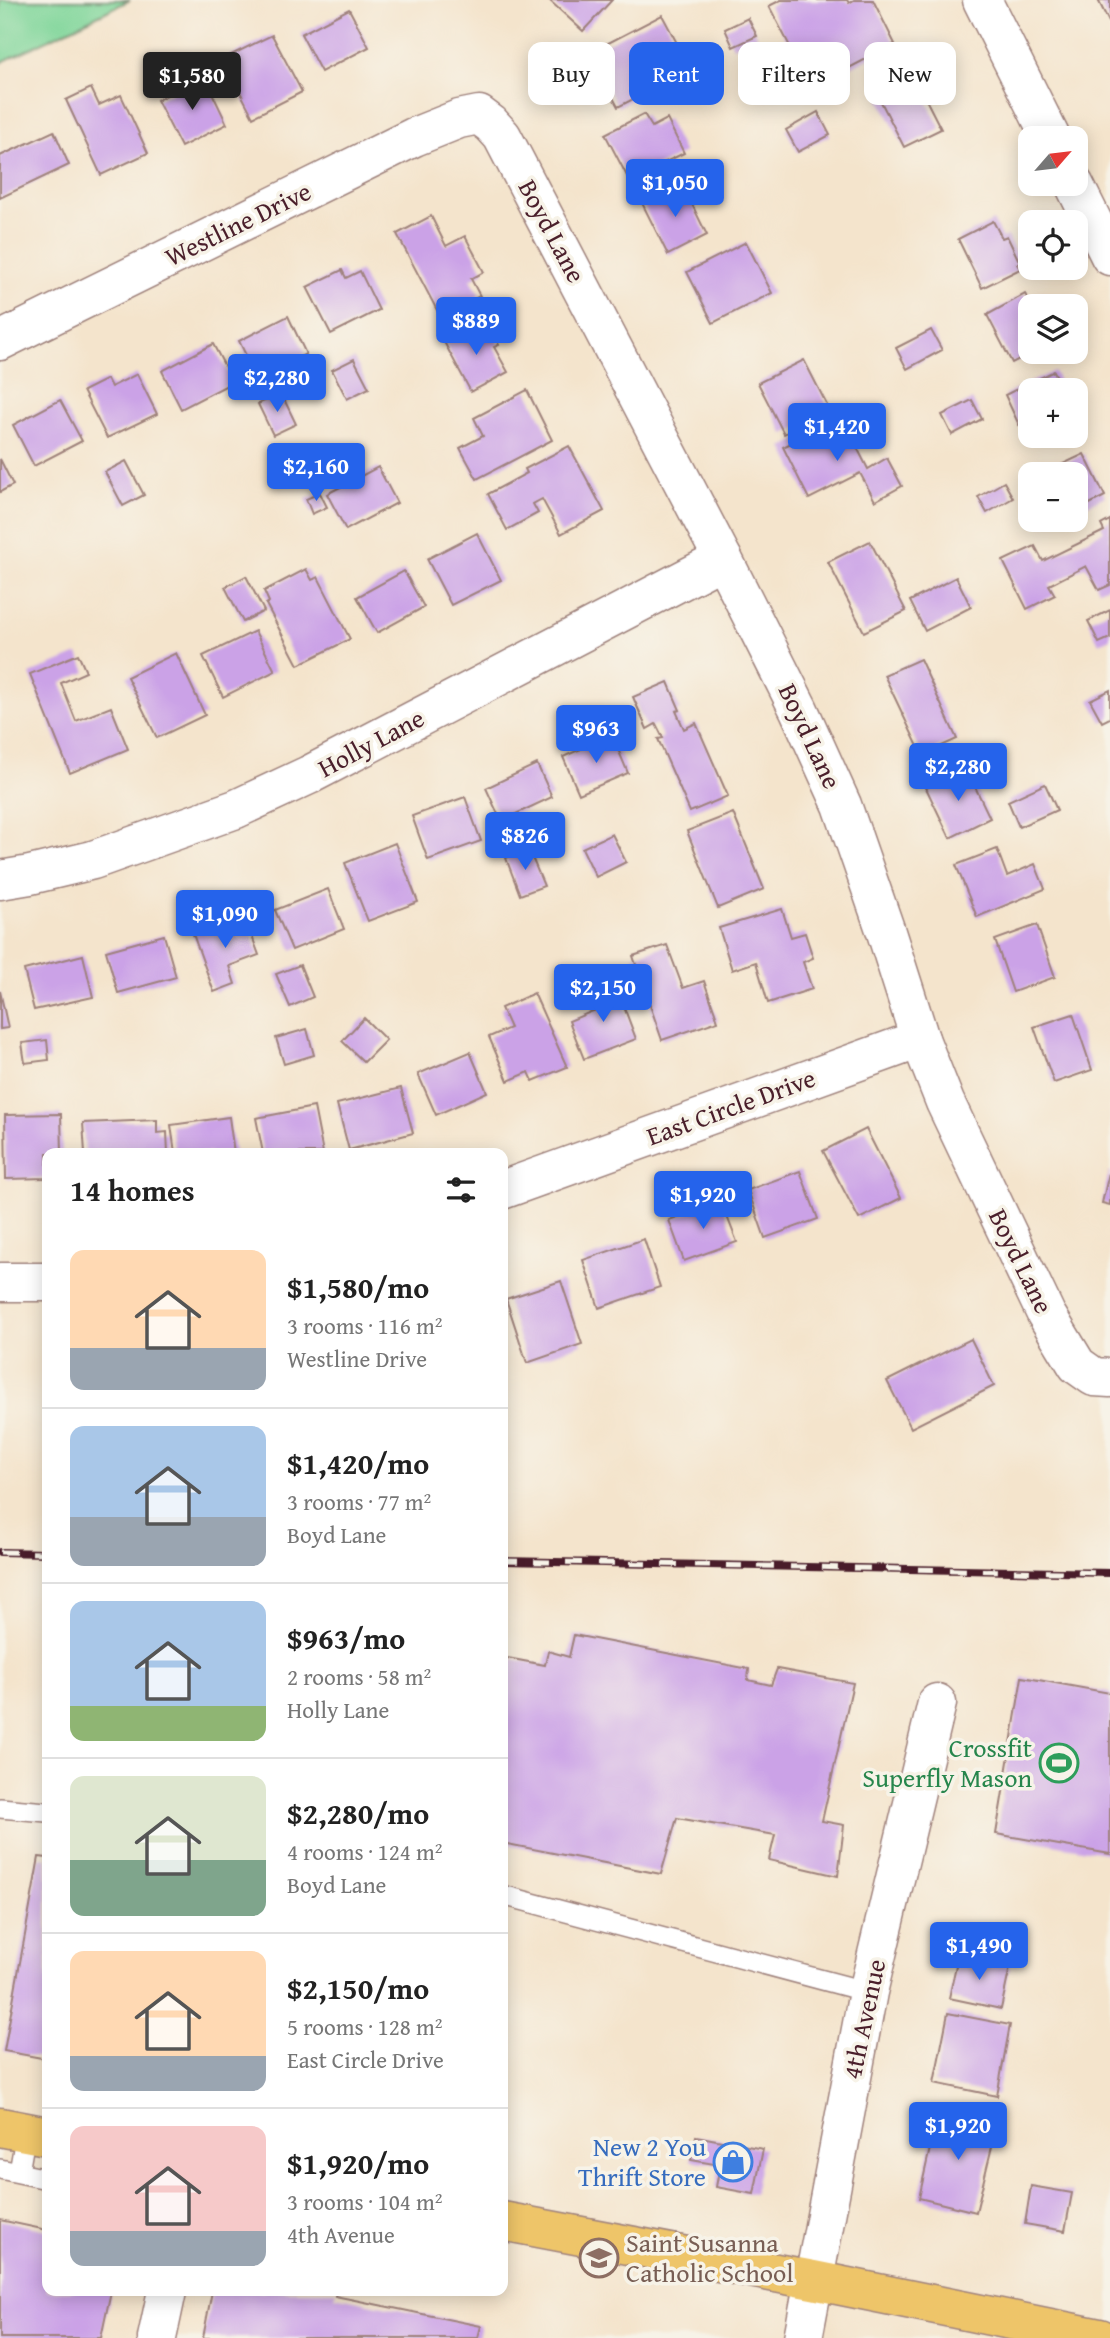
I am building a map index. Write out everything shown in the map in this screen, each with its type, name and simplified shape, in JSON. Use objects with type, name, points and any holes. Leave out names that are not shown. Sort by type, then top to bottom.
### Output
[{"type":"main road","points":[[508,2222],[1100,2338]]},
{"type":"street","points":[[982,0],[1045,126]]},
{"type":"street","name":"Westline Drive","points":[[0,341],[414,137],[458,119],[479,115]]},
{"type":"street","name":"Boyd Lane","points":[[479,115],[502,136],[799,710],[842,805],[886,929],[920,1040],[945,1102],[1046,1314],[1077,1365],[1102,1377]]},
{"type":"street","points":[[1080,196],[1110,256]]},
{"type":"street","name":"Holly Lane","points":[[0,880],[30,876],[93,860],[236,809],[309,775],[723,559]]},
{"type":"street","name":"East Circle Drive","points":[[508,1188],[920,1040]]},
{"type":"street","points":[[0,1282],[42,1282]]},
{"type":"street","name":"4th Avenue","points":[[803,2338],[868,1993],[937,1703]]},
{"type":"street","points":[[157,2338],[166,2296]]},
{"type":"lane","points":[[0,1808],[42,1812]]},
{"type":"lane","points":[[508,1897],[868,1993]]},
{"type":"lane","points":[[24,2132],[10,2171],[42,2178]]},
{"type":"green space","points":[[0,0],[130,0],[0,63]]},
{"type":"building","points":[[549,0],[612,0],[583,31]]},
{"type":"building","points":[[781,0],[847,0],[849,3],[854,0],[873,0],[894,42],[864,42],[864,60],[850,68],[850,42],[788,42],[769,6]]},
{"type":"building","points":[[1098,0],[1110,0],[1110,24]]},
{"type":"building","points":[[349,9],[369,47],[321,72],[301,34]]},
{"type":"building","points":[[662,15],[676,42],[629,42],[629,101],[618,107],[615,101],[615,42],[610,42]]},
{"type":"building","points":[[748,18],[757,36],[738,42],[733,47],[725,29]]},
{"type":"building","points":[[272,35],[302,92],[253,117],[223,59]]},
{"type":"building","points":[[204,76],[227,124],[181,147],[157,100]]},
{"type":"building","points":[[91,88],[99,105],[121,95],[148,153],[101,175],[66,100]]},
{"type":"building","points":[[883,105],[929,105],[941,129],[904,147]]},
{"type":"building","points":[[818,112],[830,135],[798,152],[786,130]]},
{"type":"building","points":[[644,114],[652,127],[667,119],[684,153],[629,180],[605,134]]},
{"type":"building","points":[[54,131],[69,165],[0,198],[0,156]]},
{"type":"building","points":[[682,184],[707,235],[668,255],[642,203]]},
{"type":"building","points":[[431,216],[446,246],[465,236],[484,272],[471,279],[480,296],[440,316],[397,234]]},
{"type":"building","points":[[993,221],[1002,238],[1007,236],[1018,259],[1018,270],[982,288],[958,239]]},
{"type":"building","points":[[746,242],[772,293],[713,323],[687,272]]},
{"type":"building","points":[[342,270],[346,278],[360,271],[379,310],[331,334],[307,287]]},
{"type":"building","points":[[1018,298],[1018,360],[1012,363],[987,315]]},
{"type":"building","points":[[288,316],[306,354],[257,378],[239,341]]},
{"type":"building","points":[[482,322],[490,337],[494,335],[499,345],[494,347],[508,372],[471,392],[444,342]]},
{"type":"building","points":[[931,330],[942,350],[907,369],[896,348]]},
{"type":"building","points":[[213,344],[233,382],[181,409],[162,371]]},
{"type":"building","points":[[354,359],[369,388],[347,399],[332,370]]},
{"type":"building","points":[[804,360],[830,411],[784,434],[758,383]]},
{"type":"building","points":[[1054,371],[1057,378],[1040,378]]},
{"type":"building","points":[[137,374],[157,414],[107,438],[83,391],[107,379],[111,387]]},
{"type":"building","points":[[1018,389],[1018,423],[1005,395]]},
{"type":"building","points":[[527,390],[552,440],[477,479],[460,448],[483,436],[474,418]]},
{"type":"building","points":[[281,393],[296,424],[273,435],[258,404]]},
{"type":"building","points":[[60,400],[82,441],[34,466],[13,425]]},
{"type":"building","points":[[972,400],[982,419],[952,435],[942,415]]},
{"type":"building","points":[[842,418],[868,469],[887,458],[902,486],[875,501],[860,473],[809,499],[783,447]]},
{"type":"building","points":[[569,446],[604,511],[561,534],[542,499],[533,504],[538,513],[507,530],[488,494],[527,473],[525,469]]},
{"type":"building","points":[[1084,454],[1088,462],[1067,462]]},
{"type":"building","points":[[0,459],[13,485],[0,492]]},
{"type":"building","points":[[126,461],[144,495],[123,506],[105,472]]},
{"type":"building","points":[[1088,462],[1105,496],[1088,505]]},
{"type":"building","points":[[378,467],[397,503],[346,530],[327,494]]},
{"type":"building","points":[[1004,482],[1013,498],[987,513],[978,497]]},
{"type":"building","points":[[320,493],[327,507],[312,514],[306,499]]},
{"type":"building","points":[[1110,520],[1110,585],[1099,590],[1086,566],[1049,585],[1055,595],[1027,609],[1003,561],[1035,546],[1043,561],[1104,531],[1101,525]]},
{"type":"building","points":[[477,533],[501,580],[451,605],[427,559]]},
{"type":"building","points":[[870,541],[906,611],[864,632],[828,562]]},
{"type":"building","points":[[306,569],[312,580],[318,577],[350,639],[298,665],[266,604],[269,602],[264,591]]},
{"type":"building","points":[[404,571],[424,607],[377,633],[357,597]]},
{"type":"building","points":[[246,576],[264,611],[243,622],[225,587]]},
{"type":"building","points":[[956,577],[971,607],[925,631],[910,601]]},
{"type":"building","points":[[1110,610],[1110,638],[1099,643],[1088,621]]},
{"type":"building","points":[[255,631],[275,671],[223,697],[203,656]]},
{"type":"building","points":[[176,653],[205,715],[157,738],[127,677]]},
{"type":"building","points":[[78,654],[86,672],[61,683],[76,721],[111,707],[128,749],[70,773],[30,674]]},
{"type":"building","points":[[920,659],[957,739],[922,755],[884,675]]},
{"type":"building","points":[[668,682],[680,710],[676,711],[684,729],[696,723],[728,796],[690,812],[658,739],[663,738],[656,724],[647,729],[633,697]]},
{"type":"building","points":[[1110,690],[1110,718],[1102,722],[1090,700]]},
{"type":"building","points":[[612,735],[628,773],[579,794],[563,757]]},
{"type":"building","points":[[537,764],[552,797],[501,821],[486,788]]},
{"type":"building","points":[[966,768],[990,818],[950,838],[926,788]]},
{"type":"building","points":[[1045,784],[1057,810],[1019,827],[1008,801]]},
{"type":"building","points":[[465,797],[481,841],[428,860],[412,816]]},
{"type":"building","points":[[733,813],[764,889],[718,908],[687,831]]},
{"type":"building","points":[[612,834],[626,862],[596,877],[582,848]]},
{"type":"building","points":[[395,843],[418,902],[368,921],[345,863]]},
{"type":"building","points":[[528,848],[544,886],[520,895],[506,858]]},
{"type":"building","points":[[997,849],[1007,876],[1035,864],[1045,889],[977,917],[956,865]]},
{"type":"building","points":[[328,889],[344,929],[292,950],[275,910]]},
{"type":"building","points":[[782,909],[791,937],[805,933],[813,958],[803,962],[812,989],[768,1003],[756,962],[732,970],[719,928]]},
{"type":"building","points":[[244,915],[259,955],[229,966],[235,984],[214,992],[193,934]]},
{"type":"building","points":[[1037,925],[1055,977],[1013,992],[995,940]]},
{"type":"building","points":[[164,935],[176,977],[118,993],[106,951]]},
{"type":"building","points":[[667,945],[683,988],[704,981],[718,1021],[662,1040],[633,956]]},
{"type":"building","points":[[83,955],[93,997],[34,1010],[24,970]]},
{"type":"building","points":[[300,965],[313,997],[290,1007],[276,974]]},
{"type":"building","points":[[615,983],[636,1039],[584,1059],[569,1021],[598,1009],[592,992]]},
{"type":"building","points":[[0,991],[8,1028],[0,1029]]},
{"type":"building","points":[[534,993],[567,1067],[533,1081],[529,1072],[508,1081],[489,1037],[510,1028],[501,1008]]},
{"type":"building","points":[[1073,1014],[1092,1070],[1054,1083],[1034,1027]]},
{"type":"building","points":[[364,1018],[386,1040],[364,1062],[342,1041]]},
{"type":"building","points":[[307,1029],[314,1055],[284,1064],[276,1038]]},
{"type":"building","points":[[47,1040],[49,1060],[25,1063],[22,1043]]},
{"type":"building","points":[[470,1052],[487,1092],[436,1115],[418,1074]]},
{"type":"building","points":[[401,1088],[413,1133],[348,1148],[337,1104]]},
{"type":"building","points":[[314,1107],[322,1148],[262,1148],[256,1118]]},
{"type":"building","points":[[61,1114],[62,1148],[42,1148],[42,1178],[6,1179],[5,1115]]},
{"type":"building","points":[[229,1117],[233,1148],[174,1148],[171,1125]]},
{"type":"building","points":[[157,1120],[157,1133],[167,1132],[168,1148],[85,1148],[83,1123]]},
{"type":"building","points":[[866,1129],[901,1198],[859,1219],[823,1151]]},
{"type":"building","points":[[800,1171],[818,1219],[765,1238],[748,1190]]},
{"type":"building","points":[[1110,1173],[1110,1205],[1102,1203]]},
{"type":"building","points":[[721,1201],[737,1242],[684,1261],[669,1220]]},
{"type":"building","points":[[644,1239],[660,1287],[599,1308],[583,1260]]},
{"type":"building","points":[[561,1281],[582,1344],[527,1363],[508,1298]]},
{"type":"building","points":[[971,1339],[994,1386],[911,1428],[887,1381]]},
{"type":"building","points":[[574,1635],[749,1669],[748,1680],[771,1685],[777,1669],[853,1683],[822,1821],[844,1825],[838,1876],[769,1860],[775,1835],[677,1818],[661,1874],[508,1844],[508,1658],[545,1665],[548,1651],[569,1657]]},
{"type":"building","name":"Crossfit Superfly Mason","points":[[1022,1677],[1110,1693],[1110,1854],[996,1834]]},
{"type":"building","points":[[39,1857],[42,1857],[42,2058],[4,2051]]},
{"type":"building","points":[[958,1956],[1010,1967],[1001,2009],[949,1998]]},
{"type":"building","points":[[948,2013],[1010,2025],[997,2096],[934,2083]]},
{"type":"building","points":[[938,2112],[997,2126],[976,2212],[919,2198]]},
{"type":"building","name":"New 2 You Thrift Store","points":[[696,2136],[763,2149],[754,2194],[716,2187],[720,2165],[691,2160]]},
{"type":"building","points":[[1031,2186],[1072,2193],[1065,2231],[1025,2224]]},
{"type":"building","points":[[0,2220],[42,2229],[42,2296],[110,2296],[101,2338],[0,2338]]},
{"type":"building","points":[[211,2296],[335,2296],[481,2326],[478,2338],[203,2338]]},
{"type":"railway","points":[[0,1552],[42,1553]]},
{"type":"railway","points":[[508,1561],[1110,1573]]},
{"type":"place","name":"Crossfit Superfly Mason","points":[[1059,1763]]},
{"type":"place","name":"New 2 You Thrift Store","points":[[733,2162]]},
{"type":"place","name":"Saint Susanna Catholic School","points":[[599,2258]]}]
